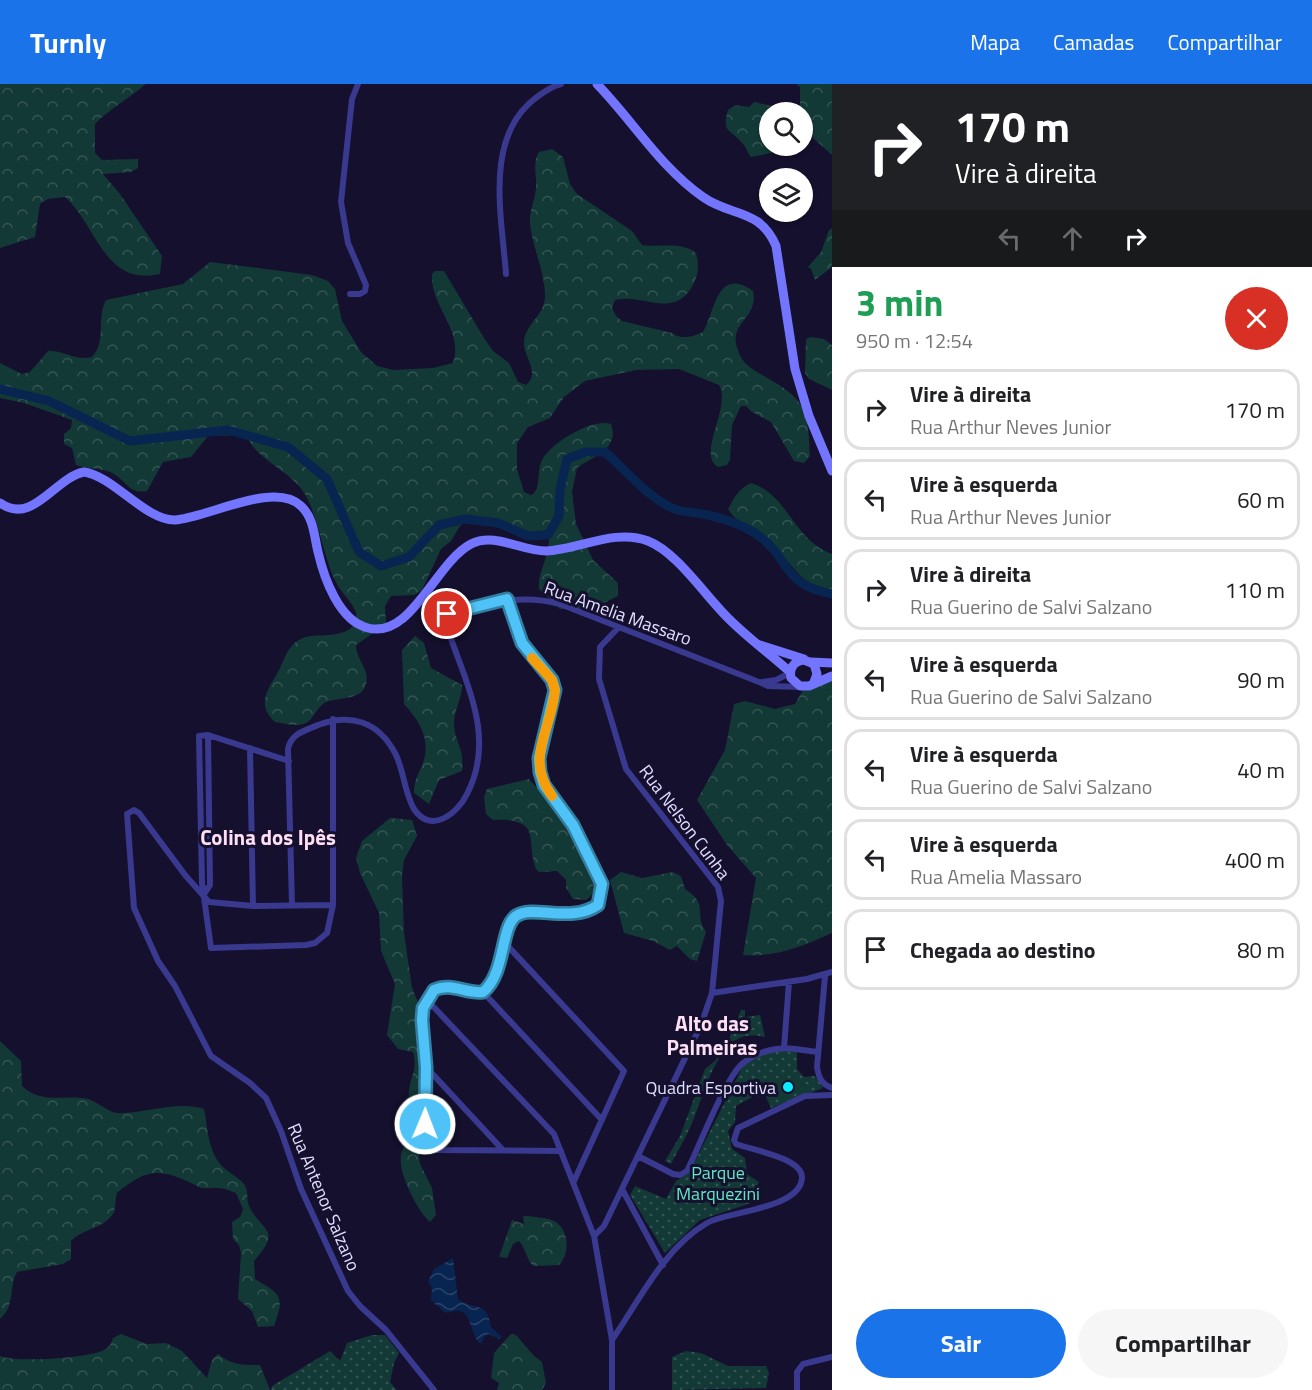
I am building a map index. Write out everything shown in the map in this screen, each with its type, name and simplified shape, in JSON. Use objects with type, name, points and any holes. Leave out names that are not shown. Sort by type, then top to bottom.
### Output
[{"type":"street","points":[[350,294],[360,294],[365,291],[366,285],[345,236],[341,202],[352,99],[358,84]]},
{"type":"street","points":[[506,274],[501,189],[503,147],[510,126],[523,107],[552,86],[561,84]]},
{"type":"street","points":[[596,84],[649,147],[679,178],[711,203],[743,213],[758,221],[771,233],[776,246],[795,369],[809,416],[832,471]]},
{"type":"street","points":[[0,503],[8,508],[26,509],[67,479],[84,472],[101,478],[141,506],[174,520],[260,499],[284,497],[301,505],[311,521],[325,580],[343,609],[351,619],[364,627],[378,630],[387,629],[405,618],[446,565],[456,555],[478,542],[487,539],[531,550],[554,550],[602,540],[646,540],[668,555],[728,618],[790,673],[795,683],[802,687],[832,676]]},
{"type":"street","name":"Rua Amelia Massaro","points":[[333,719],[350,718],[361,721],[387,742],[395,753],[416,811],[432,820],[446,819],[466,796],[478,754],[478,712],[450,634],[447,614],[521,597],[549,601],[759,682],[776,686],[802,687]]},
{"type":"street","points":[[507,599],[522,643],[552,680],[555,690],[543,737],[540,772],[544,785],[573,825],[602,884],[598,905],[588,912],[574,915],[528,913],[517,916],[511,923],[498,973],[483,992],[472,993],[453,986],[443,986],[434,990],[427,1000],[422,1020],[426,1067],[425,1143],[429,1148],[561,1150]]},
{"type":"street","name":"Rua Nelson Cunha","points":[[618,628],[600,647],[598,679],[620,753],[634,783],[718,887],[721,901],[712,993]]},
{"type":"street","points":[[757,645],[809,661],[817,670],[814,682]]},
{"type":"street","points":[[759,682],[776,680],[790,673],[798,661],[832,663]]},
{"type":"street","points":[[289,761],[208,735],[210,885],[204,894],[208,945],[212,949],[315,944],[327,933],[333,905],[333,719],[295,735],[290,741],[292,905]]},
{"type":"street","points":[[250,748],[253,906]]},
{"type":"street","name":"Rua Antenor Salzano","points":[[204,894],[185,875],[139,813],[134,810],[129,811],[127,814],[128,835],[134,908],[145,937],[175,986],[207,1049],[266,1098],[281,1131],[301,1189],[348,1291],[360,1306],[386,1330],[434,1390]]},
{"type":"street","points":[[204,894],[209,902],[214,904],[333,905]]},
{"type":"street","points":[[506,943],[621,1065],[622,1077],[574,1181]]},
{"type":"street","points":[[594,1236],[604,1226],[702,1025],[712,993],[829,974],[817,1052],[819,1078],[832,1088]]},
{"type":"street","points":[[784,1048],[789,982]]},
{"type":"street","points":[[483,992],[602,1120]]},
{"type":"street","points":[[427,1000],[547,1124],[561,1150],[594,1236],[612,1340],[612,1390]]},
{"type":"street","points":[[638,1156],[673,1174],[680,1175],[687,1171],[730,1080],[741,1064],[756,1054],[784,1048],[817,1052]]},
{"type":"street","points":[[426,1067],[502,1149]]},
{"type":"street","points":[[612,1340],[663,1265],[688,1237],[708,1223],[787,1198],[799,1186],[802,1177],[800,1169],[793,1162],[736,1144],[734,1140],[738,1128],[805,1096],[832,1095]]},
{"type":"street","points":[[622,1189],[663,1265]]},
{"type":"street","points":[[797,1390],[797,1372],[803,1364],[832,1357]]},
{"type":"green space","points":[[0,84],[146,84],[95,124],[95,153],[102,160],[138,159],[138,168],[131,172],[103,174],[120,194],[162,256],[160,274],[141,276],[126,271],[114,263],[65,197],[48,199],[40,204],[35,237],[0,248]]},
{"type":"green space","points":[[796,84],[832,84],[832,155],[813,138],[813,102],[800,102],[800,87]]},
{"type":"green space","points":[[754,102],[759,103],[759,155],[751,157],[739,139],[728,130],[726,118],[728,110],[735,105],[749,107]]},
{"type":"green space","points":[[552,149],[563,157],[570,184],[577,194],[632,231],[642,245],[677,246],[696,253],[698,265],[696,277],[685,295],[677,301],[667,303],[615,300],[612,308],[622,321],[683,337],[691,336],[703,332],[714,304],[724,288],[731,284],[741,285],[753,291],[754,301],[751,309],[736,334],[739,353],[748,366],[788,391],[802,406],[808,426],[810,456],[804,463],[794,461],[771,422],[752,412],[746,406],[741,406],[732,425],[730,460],[727,465],[718,467],[712,460],[711,452],[721,406],[722,395],[719,385],[679,369],[636,370],[585,381],[564,397],[550,418],[528,427],[517,443],[517,469],[524,492],[531,495],[537,489],[542,460],[554,446],[583,428],[603,423],[611,424],[612,440],[597,456],[577,468],[572,492],[576,524],[593,560],[618,583],[618,596],[594,608],[560,609],[539,589],[549,544],[546,530],[529,535],[515,535],[484,517],[467,520],[460,526],[451,541],[441,549],[422,590],[414,595],[391,596],[385,606],[386,624],[356,645],[367,679],[364,689],[355,696],[326,702],[306,723],[292,725],[275,722],[265,708],[266,694],[292,646],[309,636],[332,635],[347,631],[356,620],[356,612],[340,589],[328,563],[315,519],[304,493],[297,484],[256,450],[246,435],[208,436],[191,457],[163,462],[147,491],[135,491],[110,472],[76,465],[72,448],[64,444],[64,434],[71,428],[72,420],[24,403],[0,398],[0,363],[22,374],[30,372],[48,351],[80,358],[92,357],[99,344],[103,307],[106,300],[183,284],[210,262],[312,275],[328,281],[335,289],[342,321],[361,352],[377,366],[393,370],[433,368],[453,363],[455,351],[451,329],[433,286],[432,274],[435,271],[444,271],[493,351],[509,363],[518,382],[526,385],[532,375],[532,370],[524,348],[525,336],[542,309],[545,297],[530,214],[536,188],[537,156],[539,152]]},
{"type":"green space","points":[[832,228],[832,267],[815,280],[808,267],[821,252],[829,230]]},
{"type":"green space","points":[[811,337],[824,339],[832,345],[832,390],[809,379],[805,373],[806,339]]},
{"type":"green space","points":[[751,483],[774,497],[808,539],[832,554],[832,593],[804,579],[782,555],[733,516],[728,509],[740,491]]},
{"type":"green space","points":[[415,636],[424,643],[431,668],[462,685],[454,723],[463,763],[462,771],[439,780],[429,804],[414,793],[426,748],[423,732],[404,704],[402,650]]},
{"type":"green space","points":[[832,681],[832,933],[789,950],[743,955],[756,878],[727,845],[697,800],[725,750],[734,704],[745,701],[775,709],[795,704],[803,690]]},
{"type":"green space","points":[[529,779],[565,819],[590,855],[596,873],[595,888],[586,900],[573,899],[566,888],[566,880],[557,871],[539,872],[536,869],[531,840],[526,827],[509,820],[493,820],[486,814],[484,797],[487,789]]},
{"type":"green space","points":[[390,818],[412,820],[417,836],[404,860],[402,876],[404,933],[412,988],[425,1019],[427,1046],[433,1062],[426,1130],[419,1154],[420,1164],[432,1188],[436,1215],[430,1222],[410,1191],[402,1171],[402,1152],[410,1134],[409,1092],[414,1058],[413,1052],[398,1049],[387,1035],[395,984],[381,951],[379,913],[360,873],[356,858],[362,841]]},
{"type":"green space","points":[[621,872],[642,878],[673,872],[681,876],[685,889],[697,900],[702,925],[706,932],[697,961],[690,959],[677,946],[670,950],[653,941],[624,933],[610,880]]},
{"type":"green space","points":[[741,1010],[745,1010],[745,1017],[760,1015],[765,1037],[742,1037],[727,1047],[710,1076],[689,1130],[671,1164],[665,1161],[680,1136],[705,1069],[715,1061],[728,1041]]},
{"type":"green space","points":[[0,1041],[21,1061],[22,1086],[38,1095],[88,1099],[117,1113],[184,1106],[204,1109],[209,1140],[216,1158],[244,1184],[249,1206],[269,1236],[263,1250],[254,1261],[255,1279],[278,1297],[280,1302],[274,1326],[258,1327],[252,1311],[238,1299],[241,1253],[239,1245],[233,1239],[232,1222],[240,1217],[243,1209],[236,1193],[220,1188],[201,1188],[176,1177],[156,1173],[138,1178],[117,1193],[115,1210],[110,1218],[71,1241],[71,1259],[63,1264],[17,1272],[8,1308],[0,1319]]},
{"type":"green space","name":"Parque Marquezini","points":[[782,1049],[797,1051],[797,1069],[804,1077],[815,1076],[823,1088],[771,1108],[765,1095],[759,1097],[756,1095],[736,1106],[735,1122],[728,1131],[732,1149],[745,1158],[747,1174],[759,1182],[751,1203],[700,1220],[665,1253],[630,1195],[635,1186],[666,1199],[676,1181],[689,1173],[743,1066],[757,1055]]},
{"type":"green space","name":"Quadra Esportiva","points":[[794,1076],[803,1090],[780,1099],[774,1085]]},
{"type":"green space","points":[[523,1216],[552,1220],[562,1228],[567,1247],[559,1265],[533,1266],[519,1241],[513,1244],[507,1258],[499,1257],[512,1220],[524,1224]]},
{"type":"green space","points":[[121,1334],[147,1344],[166,1343],[182,1351],[207,1378],[212,1360],[218,1354],[233,1362],[260,1365],[270,1390],[0,1390],[0,1356],[35,1359],[93,1354],[106,1349],[113,1338]]},
{"type":"green space","points":[[511,1334],[516,1335],[542,1362],[546,1383],[542,1390],[497,1390],[499,1383],[491,1378],[494,1353]]},
{"type":"green space","points":[[372,1335],[385,1335],[399,1353],[394,1363],[390,1382],[397,1390],[271,1390],[272,1386],[330,1351],[340,1361],[347,1343]]},
{"type":"green space","points":[[686,1351],[701,1353],[728,1366],[766,1366],[769,1373],[766,1388],[672,1390],[672,1357]]},
{"type":"water","points":[[453,1258],[458,1299],[483,1309],[489,1318],[491,1327],[502,1337],[499,1339],[489,1334],[485,1336],[481,1344],[463,1312],[444,1312],[431,1300],[432,1288],[428,1282],[434,1269]]},
{"type":"waterway","points":[[0,389],[49,401],[130,441],[228,430],[288,447],[327,479],[359,552],[381,566],[409,557],[439,525],[465,519],[498,523],[528,536],[548,535],[559,516],[560,490],[567,459],[585,452],[605,452],[662,503],[676,510],[704,514],[748,529],[769,545],[795,578],[815,590],[832,594]]},
{"type":"slow traffic","points":[[532,658],[552,680],[555,690],[539,758],[544,785],[552,796]]},
{"type":"place","name":"Quadra Esportiva","points":[[788,1087]]},
{"type":"district","name":"Colina dos Ipês","points":[[268,837]]},
{"type":"district","name":"Alto das Palmeiras","points":[[712,1035]]},
{"type":"route","points":[[425,1124],[426,1067],[422,1020],[423,1008],[434,990],[443,986],[453,986],[472,993],[483,992],[490,987],[498,973],[511,923],[517,916],[528,913],[574,915],[588,912],[598,905],[602,895],[602,884],[573,825],[544,785],[540,772],[539,758],[545,726],[554,700],[555,690],[552,680],[538,666],[522,643],[507,599],[447,614]]}]
